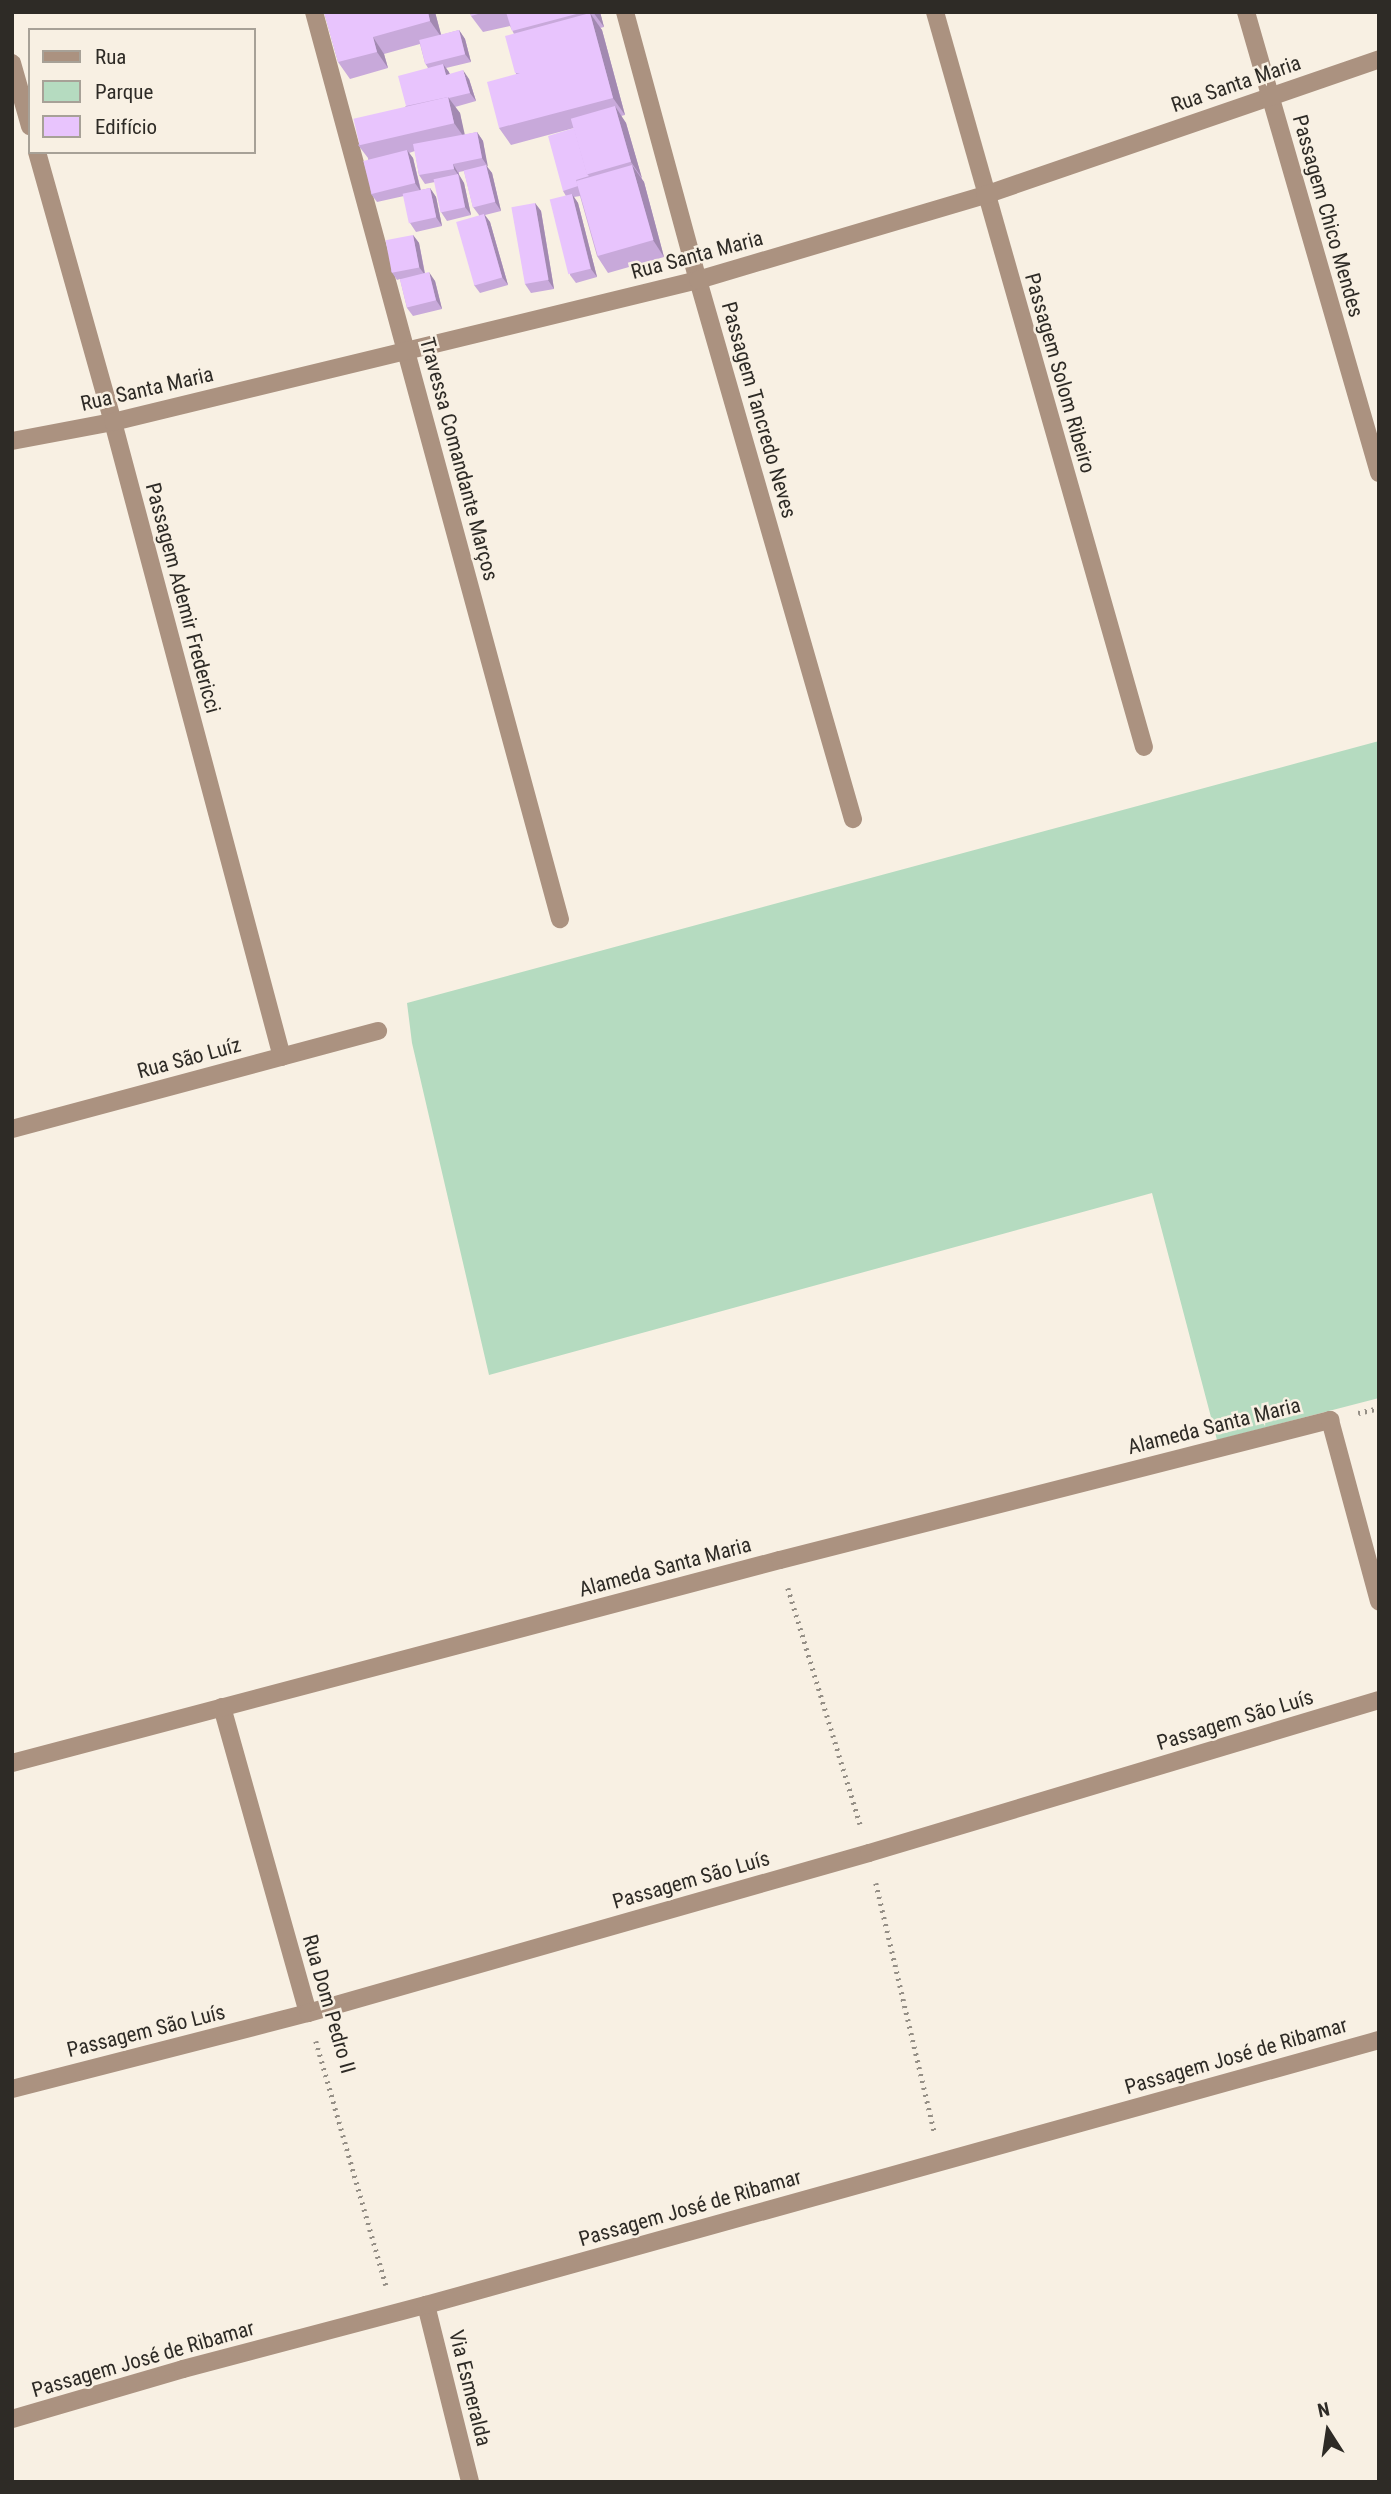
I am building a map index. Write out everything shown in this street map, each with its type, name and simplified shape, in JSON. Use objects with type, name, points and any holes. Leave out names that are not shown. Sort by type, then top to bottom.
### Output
[{"type":"street","name":"Travessa Comandante Marços","points":[[314,12],[560,919]]},
{"type":"street","name":"Passagem Tancredo Neves","points":[[625,12],[698,281],[853,819]]},
{"type":"street","name":"Passagem Solom Ribeiro","points":[[935,12],[1144,747]]},
{"type":"street","name":"Passagem Chico Mendes","points":[[1246,12],[1379,473]]},
{"type":"street","name":"Rua Santa Maria","points":[[12,441],[113,422],[698,281],[985,195],[1379,59]]},
{"type":"street","points":[[12,63],[28,118]]},
{"type":"street","name":"Passagem Ademir Fredericci","points":[[38,154],[113,422],[282,1057]]},
{"type":"street","name":"Rua São Luíz","points":[[12,1129],[377,1031]]},
{"type":"street","name":"Alameda Santa Maria","points":[[12,1763],[1330,1420],[1379,1602]]},
{"type":"street","name":"Passagem São Luís","points":[[12,2089],[308,2013],[869,1853],[1379,1700]]},
{"type":"street","name":"Rua Dom Pedro II","points":[[222,1707],[308,2013]]},
{"type":"street","name":"Passagem José de Ribamar","points":[[12,2419],[183,2369],[426,2305],[1379,2040]]},
{"type":"street","name":"Via Esmeralda","points":[[426,2305],[470,2482]]},
{"type":"path","name":"Rua Dom Pedro II","points":[[308,2013],[394,2313]]},
{"type":"green space","points":[[1379,741],[1379,1398],[1217,1440],[1152,1193],[489,1375],[412,1043],[407,1003]]},
{"type":"building","points":[[324,12],[428,12],[430,21],[373,37],[377,52],[338,62]]},
{"type":"building","points":[[506,12],[584,12],[512,31]]},
{"type":"building","points":[[590,13],[613,98],[499,128],[487,82],[520,73],[515,73],[505,36]]},
{"type":"building","points":[[459,30],[465,54],[425,64],[419,40]]},
{"type":"building","points":[[443,64],[446,75],[463,70],[470,93],[406,106],[398,76]]},
{"type":"building","points":[[448,97],[454,123],[360,145],[353,119]]},
{"type":"building","points":[[615,106],[631,162],[587,174],[571,119]]},
{"type":"building","points":[[574,128],[589,176],[576,180],[578,186],[563,191],[548,136]]},
{"type":"building","points":[[477,132],[482,158],[453,164],[454,169],[419,175],[413,144]]},
{"type":"building","points":[[407,150],[415,183],[372,194],[363,161]]},
{"type":"building","points":[[486,165],[495,202],[473,207],[464,171]]},
{"type":"building","points":[[632,165],[653,240],[598,256],[576,181]]},
{"type":"building","points":[[458,174],[465,207],[441,212],[434,179]]},
{"type":"building","points":[[430,188],[436,217],[409,223],[403,194]]},
{"type":"building","points":[[572,194],[591,269],[568,274],[550,200]]},
{"type":"building","points":[[535,203],[549,280],[525,284],[511,207]]},
{"type":"building","points":[[484,214],[502,277],[474,285],[456,222]]},
{"type":"building","points":[[413,235],[419,267],[392,273],[386,240]]},
{"type":"building","points":[[429,272],[436,300],[407,307],[400,279]]}]
